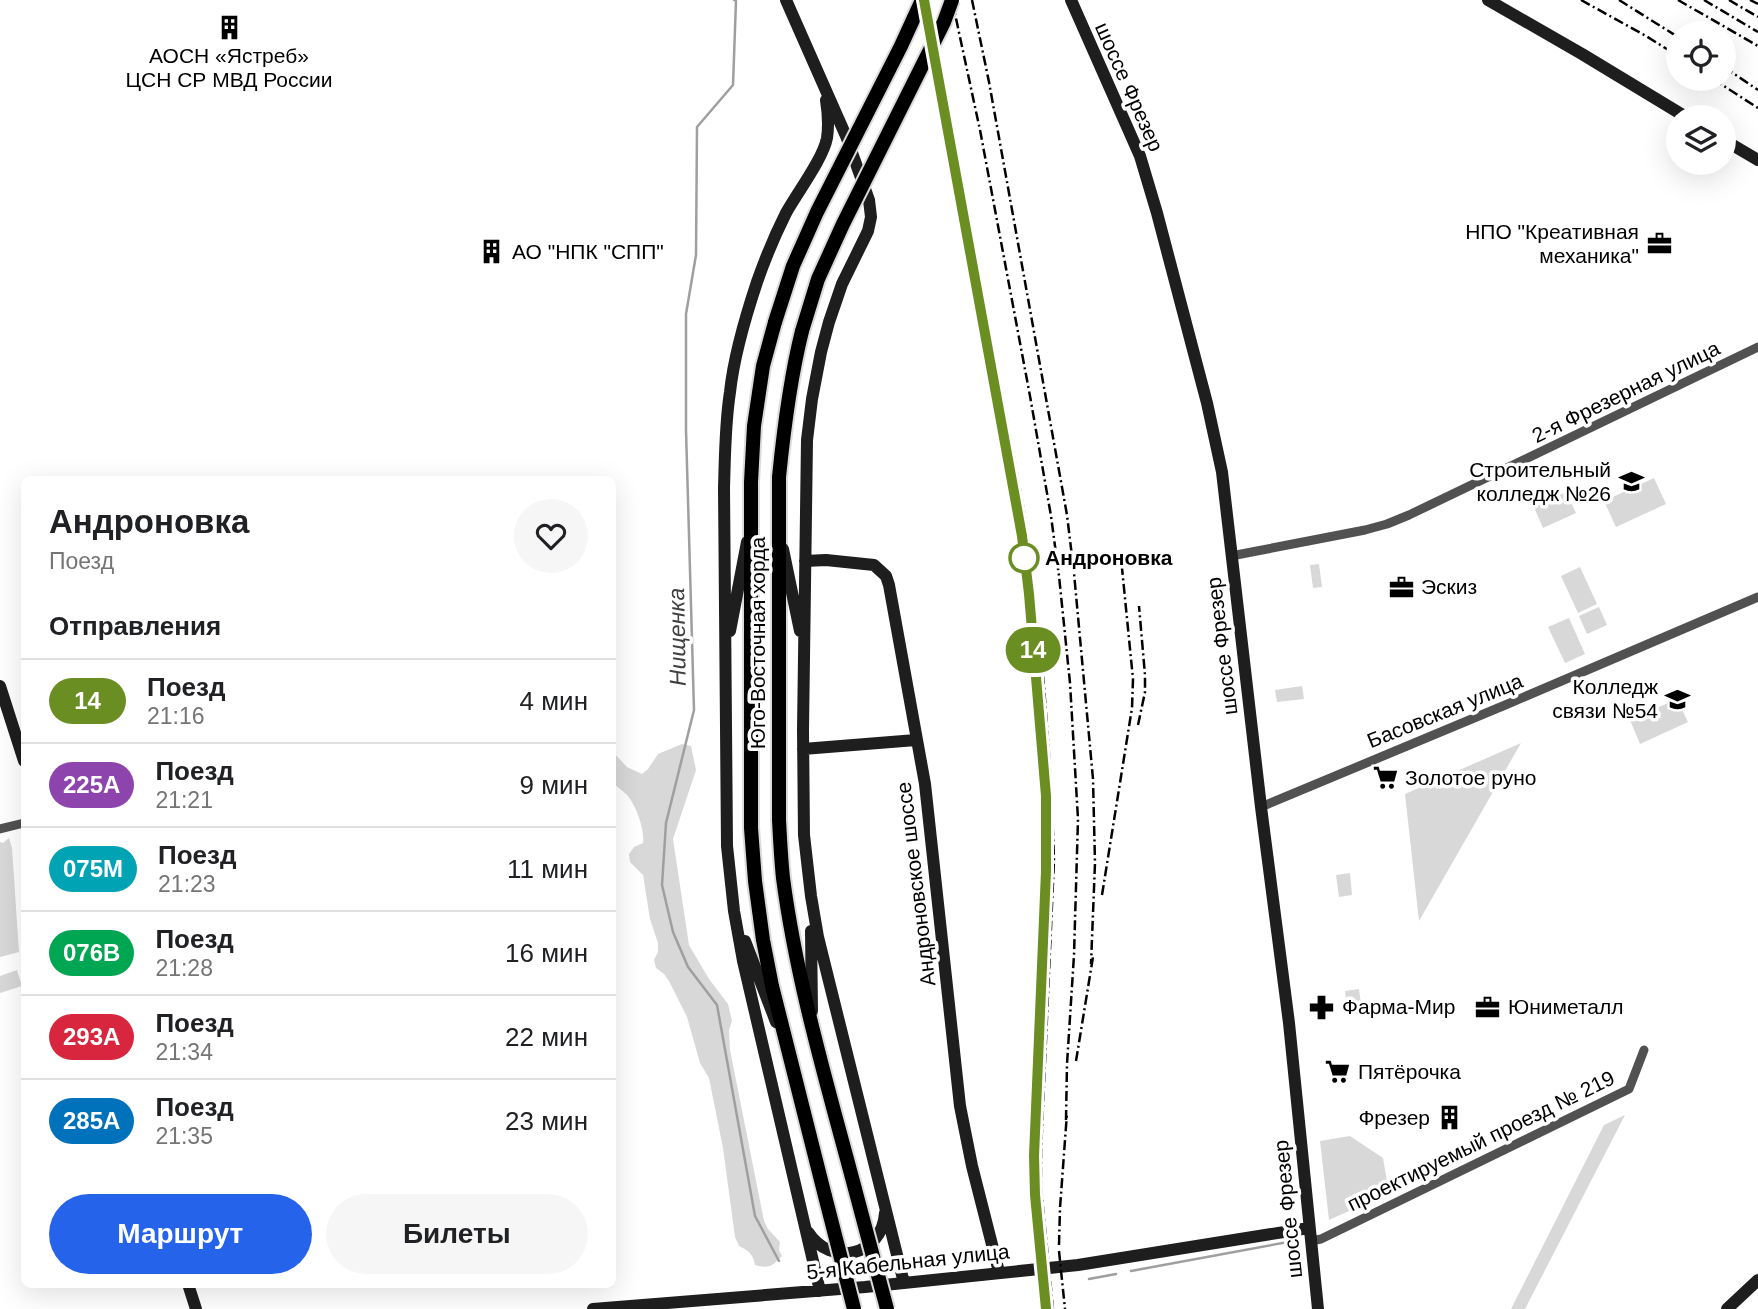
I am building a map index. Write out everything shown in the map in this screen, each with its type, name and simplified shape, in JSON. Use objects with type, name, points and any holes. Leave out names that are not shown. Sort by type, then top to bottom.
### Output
[{"type":"main road","name":"Юго-Восточная хорда","points":[[854,1309],[772,986],[755,881],[750,769],[754,426],[763,366],[793,266],[922,0]]},
{"type":"main road","name":"Юго-Восточная хорда","points":[[887,1309],[812,1025],[791,933],[783,876],[779,820],[779,477],[792,373],[818,279],[952,0]]},
{"type":"street","points":[[786,0],[846,136],[869,200],[871,217],[868,231],[842,284],[829,322],[812,399],[807,440],[804,835],[818,937],[904,1283]]},
{"type":"street","name":"шоссе Фрезер","points":[[1071,0],[1140,156],[1208,403],[1222,472],[1289,1023],[1318,1309]]},
{"type":"street","points":[[1488,0],[1666,105]]},
{"type":"street","points":[[820,1291],[743,961],[734,911],[727,846],[724,488],[725,431],[730,389],[745,321],[771,246],[827,139],[828,119],[824,86]]},
{"type":"street","points":[[1736,147],[1758,160]]},
{"type":"street","points":[[809,175],[822,164],[837,161],[850,167],[861,178]]},
{"type":"street","name":"2-я Фрезерная улица","points":[[1231,556],[1387,524],[1758,347]]},
{"type":"street","points":[[725,659],[751,518]]},
{"type":"street","points":[[779,530],[804,655]]},
{"type":"street","name":"Андроновское шоссе","points":[[805,561],[826,560],[874,565],[886,576],[889,585],[925,784],[960,1106],[999,1272]]},
{"type":"street","name":"Басовская улица","points":[[1261,807],[1758,597]]},
{"type":"street","points":[[0,686],[21,752]]},
{"type":"street","points":[[803,749],[916,740]]},
{"type":"street","points":[[0,829],[21,824]]},
{"type":"street","points":[[811,896],[812,1025]]},
{"type":"street","points":[[734,911],[794,1072]]},
{"type":"street","name":"проектируемый проезд № 219","points":[[1310,1235],[1321,1239],[1629,1089],[1644,1050]]},
{"type":"street","points":[[804,1222],[810,1236],[820,1246],[840,1254],[854,1252],[867,1247],[877,1237],[884,1224],[884,1203]]},
{"type":"street","name":"5-я Кабельная улица","points":[[593,1309],[904,1283],[1078,1265],[1310,1235]]},
{"type":"street","points":[[1727,1309],[1758,1280]]},
{"type":"street","points":[[189,1288],[196,1309]]},
{"type":"shaded area","points":[[1654,478],[1666,504],[1616,527],[1604,501]]},
{"type":"shaded area","points":[[1566,492],[1576,513],[1543,528],[1534,507]]},
{"type":"shaded area","points":[[1319,564],[1322,587],[1313,588],[1310,565]]},
{"type":"shaded area","points":[[1580,567],[1597,604],[1578,613],[1561,576]]},
{"type":"shaded area","points":[[1599,607],[1607,625],[1587,634],[1579,616]]},
{"type":"shaded area","points":[[1569,618],[1585,654],[1565,663],[1548,627]]},
{"type":"shaded area","points":[[1302,686],[1304,699],[1277,702],[1275,690]]},
{"type":"shaded area","points":[[1677,699],[1688,722],[1640,744],[1630,720]]},
{"type":"shaded area","points":[[1521,743],[1419,921],[1405,794]]},
{"type":"shaded area","points":[[682,744],[691,746],[696,770],[673,839],[689,945],[728,1004],[732,1021],[729,1030],[730,1050],[764,1221],[780,1242],[779,1250],[782,1256],[767,1267],[755,1265],[752,1255],[739,1246],[735,1237],[723,1148],[709,1078],[700,1063],[687,1017],[669,981],[656,968],[654,960],[658,943],[650,919],[643,875],[630,862],[629,854],[634,847],[643,843],[643,838],[641,824],[630,798],[616,786],[616,755],[627,767],[642,774],[658,754]]},
{"type":"shaded area","points":[[9,838],[12,848],[19,952],[0,957],[0,842],[3,843]]},
{"type":"shaded area","points":[[1350,873],[1352,895],[1339,897],[1336,875]]},
{"type":"shaded area","points":[[17,970],[21,986],[0,993],[0,976]]},
{"type":"shaded area","points":[[1359,989],[1362,1012],[1348,1014],[1345,991]]},
{"type":"shaded area","points":[[1625,1115],[1525,1309],[1511,1309],[1604,1125]]},
{"type":"shaded area","points":[[1350,1136],[1383,1158],[1389,1193],[1329,1220],[1320,1141]]},
{"type":"waterway","name":"Нищенка","points":[[734,0],[733,85],[697,127],[696,255],[686,314],[686,430],[694,710],[666,823],[662,885],[673,932],[688,967],[717,1005],[755,1216],[779,1261]]},
{"type":"waterway","points":[[1131,1271],[1299,1240]]},
{"type":"waterway","points":[[1089,1279],[1116,1274]]},
{"type":"railway","points":[[929,0],[1026,522],[1044,686],[1054,860],[1041,1187],[1053,1309]]},
{"type":"railway","points":[[952,0],[980,130],[1051,516],[1070,683],[1078,819],[1066,1120]]},
{"type":"railway","points":[[972,0],[1067,515],[1093,779],[1095,863],[1091,964]]},
{"type":"railway","points":[[1581,0],[1666,48]]},
{"type":"railway","points":[[1619,0],[1666,29]]},
{"type":"railway","points":[[1678,0],[1758,46]]},
{"type":"railway","points":[[1704,0],[1758,32]]},
{"type":"railway","points":[[1729,0],[1758,17]]},
{"type":"railway","points":[[1750,0],[1758,4]]},
{"type":"railway","points":[[1736,75],[1758,90]]},
{"type":"railway","points":[[1732,91],[1758,108]]},
{"type":"railway","points":[[1102,895],[1132,708],[1133,679],[1121,558]]},
{"type":"railway","points":[[1138,725],[1145,692],[1139,606]]},
{"type":"railway","points":[[1076,1061],[1093,957]]},
{"type":"railway","points":[[1059,1245],[1067,1113]]},
{"type":"railway","points":[[1059,1251],[1065,1309]]},
{"type":"train","name":"14","points":[[924,0],[1022,536],[1029,594],[1046,796],[1046,871],[1034,1156],[1046,1309]]},
{"type":"place","name":"АОСН «Ястреб» ЦСН СР МВД России","points":[[229,27]]},
{"type":"place","name":"НПО \"Креативная механика\"","points":[[1659,244]]},
{"type":"place","name":"АО \"НПК \"СПП\"","points":[[492,252]]},
{"type":"place","name":"Строительный колледж №26","points":[[1631,482]]},
{"type":"place","name":"Андроновка","points":[[1024,558]]},
{"type":"place","name":"Эскиз","points":[[1401,587]]},
{"type":"place","name":"Колледж связи №54","points":[[1678,699]]},
{"type":"place","name":"Золотое руно","points":[[1385,778]]},
{"type":"place","name":"Фарма-Мир","points":[[1322,1007]]},
{"type":"place","name":"Юниметалл","points":[[1488,1007]]},
{"type":"place","name":"Пятёрочка","points":[[1338,1072]]},
{"type":"place","name":"Фрезер","points":[[1450,1118]]}]
